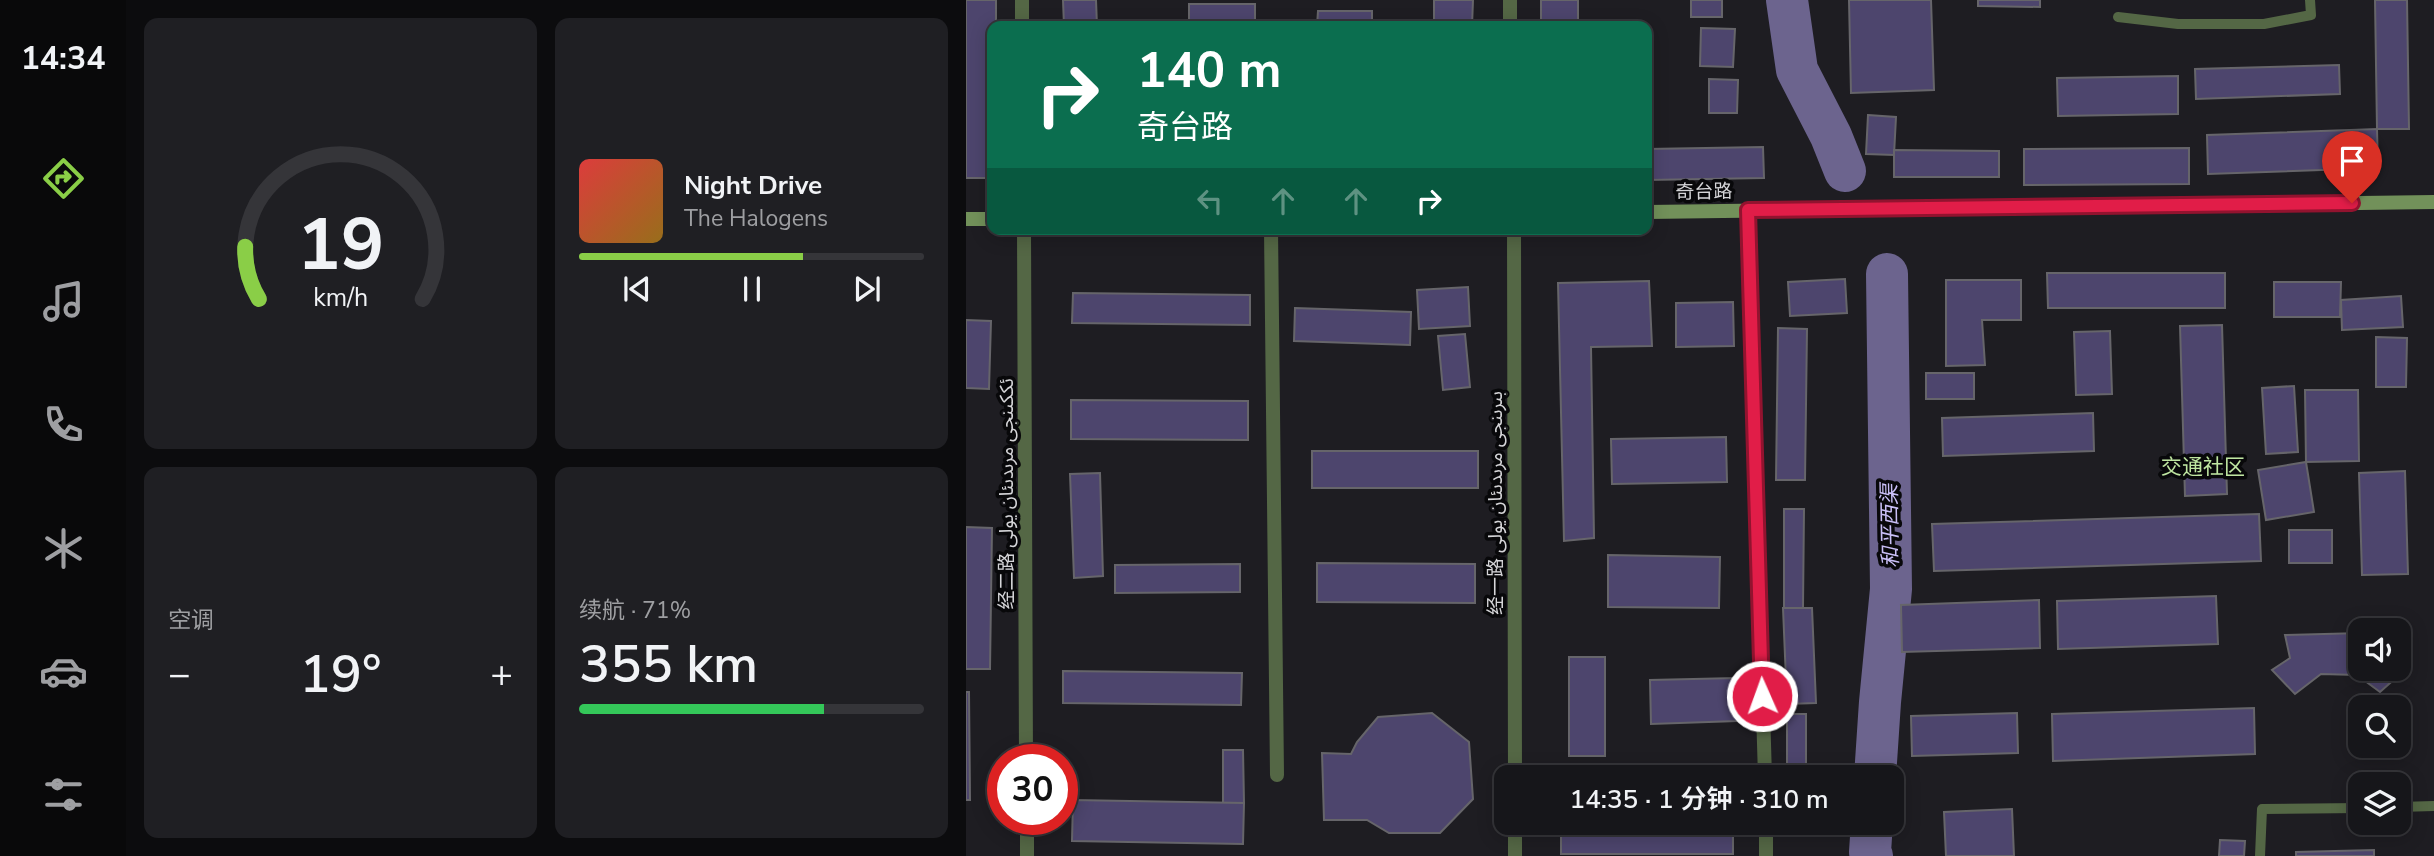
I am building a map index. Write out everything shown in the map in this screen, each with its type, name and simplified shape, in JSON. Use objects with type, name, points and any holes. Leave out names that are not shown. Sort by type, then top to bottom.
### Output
[{"type":"street","points":[[1022,0],[1022,21]]},
{"type":"street","points":[[1510,0],[1510,21]]},
{"type":"street","name":"奇台路","points":[[1652,212],[2434,202]]},
{"type":"street","points":[[1748,210],[1765,765]]},
{"type":"street","points":[[966,219],[987,219]]},
{"type":"street","name":"经二路 ئككىنجى مرىدىئان يولى","points":[[1024,235],[1027,744]]},
{"type":"street","points":[[1271,235],[1277,775]]},
{"type":"street","name":"经一路 بىرىنجى مرىدىئان يولى","points":[[1514,235],[1515,765]]},
{"type":"street","points":[[1027,835],[1027,856]]},
{"type":"street","points":[[1515,835],[1515,856]]},
{"type":"street","points":[[1766,835],[1766,856]]},
{"type":"lane","points":[[2118,17],[2178,24],[2263,24],[2311,15],[2310,0]]},
{"type":"lane","points":[[2411,807],[2434,806]]},
{"type":"lane","points":[[2260,856],[2262,809],[2348,807]]},
{"type":"building","points":[[966,0],[996,0],[996,21],[987,21],[987,178],[966,178]]},
{"type":"building","points":[[1063,0],[1096,0],[1097,21],[1064,21]]},
{"type":"building","points":[[1434,0],[1473,0],[1472,21],[1434,21]]},
{"type":"building","points":[[1541,0],[1578,0],[1578,21],[1541,21]]},
{"type":"building","points":[[1691,0],[1722,0],[1722,17],[1691,17]]},
{"type":"building","points":[[1849,0],[1931,0],[1934,90],[1851,93]]},
{"type":"building","points":[[1978,0],[2040,0],[2040,7],[1978,6]]},
{"type":"building","points":[[2375,0],[2407,0],[2409,129],[2377,129]]},
{"type":"building","points":[[1189,4],[1255,4],[1255,21],[1189,21]]},
{"type":"building","points":[[1318,11],[1372,11],[1372,21],[1317,21]]},
{"type":"building","points":[[1701,28],[1735,29],[1733,67],[1700,66]]},
{"type":"building","points":[[2339,65],[2340,94],[2196,99],[2195,69]]},
{"type":"building","points":[[2178,76],[2178,114],[2058,116],[2057,78]]},
{"type":"building","points":[[1709,79],[1738,80],[1737,113],[1709,113]]},
{"type":"building","points":[[1868,115],[1896,117],[1894,155],[1866,154]]},
{"type":"building","points":[[2377,129],[2378,168],[2208,174],[2207,135]]},
{"type":"building","points":[[1763,147],[1764,178],[1652,180],[1652,149]]},
{"type":"building","points":[[2189,148],[2189,184],[2024,185],[2024,149]]},
{"type":"building","points":[[1894,150],[1999,151],[1999,177],[1894,177]]},
{"type":"building","points":[[2047,273],[2225,273],[2225,308],[2048,308]]},
{"type":"building","points":[[1845,279],[1847,313],[1790,316],[1788,282]]},
{"type":"building","points":[[1946,280],[2021,280],[2021,320],[1982,320],[1985,365],[1946,366]]},
{"type":"building","points":[[1649,281],[1652,346],[1591,347],[1594,538],[1564,541],[1558,283]]},
{"type":"building","points":[[2274,282],[2341,282],[2340,317],[2274,317]]},
{"type":"building","points":[[1468,287],[1470,326],[1419,329],[1417,290]]},
{"type":"building","points":[[1073,293],[1250,295],[1250,325],[1072,323]]},
{"type":"building","points":[[2401,296],[2403,327],[2342,330],[2341,300]]},
{"type":"building","points":[[1733,302],[1734,346],[1676,347],[1676,303]]},
{"type":"building","points":[[1295,308],[1411,312],[1410,345],[1294,341]]},
{"type":"building","points":[[966,320],[991,321],[989,389],[966,388]]},
{"type":"building","points":[[2222,325],[2227,494],[2185,496],[2180,326]]},
{"type":"building","points":[[1778,328],[1807,329],[1805,480],[1776,480]]},
{"type":"building","points":[[2110,331],[2112,394],[2076,395],[2074,332]]},
{"type":"building","points":[[1465,334],[1470,387],[1443,390],[1438,336]]},
{"type":"building","points":[[2376,337],[2407,338],[2406,387],[2376,387]]},
{"type":"building","points":[[1926,373],[1974,373],[1974,399],[1926,399]]},
{"type":"building","points":[[2294,386],[2298,452],[2266,454],[2262,388]]},
{"type":"building","points":[[2305,390],[2358,390],[2359,461],[2306,462]]},
{"type":"building","points":[[1071,400],[1248,401],[1248,440],[1071,439]]},
{"type":"building","points":[[2093,413],[2094,451],[1943,456],[1942,418]]},
{"type":"building","points":[[1726,437],[1727,482],[1612,484],[1611,439]]},
{"type":"building","points":[[1312,451],[1478,451],[1478,488],[1312,488]]},
{"type":"building","points":[[2306,462],[2314,512],[2266,520],[2258,470]]},
{"type":"building","points":[[2405,471],[2408,574],[2362,575],[2359,473]]},
{"type":"building","points":[[1100,473],[1103,576],[1074,578],[1070,474]]},
{"type":"building","points":[[1784,509],[1804,509],[1803,608],[1784,608]]},
{"type":"building","points":[[2259,514],[2261,561],[1934,571],[1932,524]]},
{"type":"building","points":[[966,527],[992,528],[990,669],[966,669]]},
{"type":"building","points":[[2289,530],[2332,530],[2332,563],[2289,563]]},
{"type":"building","points":[[1608,555],[1720,557],[1719,608],[1608,607]]},
{"type":"building","points":[[1317,563],[1475,564],[1475,603],[1317,602]]},
{"type":"building","points":[[1240,564],[1240,592],[1115,593],[1115,565]]},
{"type":"building","points":[[2216,596],[2218,644],[2058,649],[2057,601]]},
{"type":"building","points":[[2039,600],[2040,648],[1902,652],[1901,605]]},
{"type":"building","points":[[1783,608],[1812,608],[1816,703],[1787,704]]},
{"type":"building","points":[[2348,633],[2348,675],[2321,674],[2295,694],[2272,670],[2290,658],[2285,635]]},
{"type":"building","points":[[1569,657],[1605,657],[1605,756],[1569,756]]},
{"type":"building","points":[[1063,671],[1242,673],[1241,705],[1063,703]]},
{"type":"building","points":[[1736,678],[1737,721],[1651,724],[1650,680]]},
{"type":"building","points":[[2365,681],[2392,681],[2380,692]]},
{"type":"building","points":[[966,692],[969,692],[970,800],[966,800]]},
{"type":"building","points":[[2254,708],[2255,754],[2053,761],[2052,714]]},
{"type":"building","points":[[1432,713],[1469,742],[1473,799],[1440,833],[1389,833],[1367,820],[1324,820],[1322,753],[1351,754],[1357,742],[1378,717]]},
{"type":"building","points":[[2017,713],[2018,753],[1912,756],[1911,716]]},
{"type":"building","points":[[1787,714],[1806,714],[1806,765],[1787,765]]},
{"type":"building","points":[[1223,750],[1243,750],[1244,803],[1223,803]]},
{"type":"building","points":[[1078,800],[1244,803],[1243,844],[1072,841],[1072,835],[1078,835]]},
{"type":"building","points":[[2012,809],[2014,856],[1946,856],[1944,812]]},
{"type":"building","points":[[1561,835],[1733,835],[1733,854],[1561,854]]},
{"type":"building","points":[[2220,840],[2245,841],[2244,856],[2219,856]]},
{"type":"building","points":[[2374,850],[2374,856],[2296,856],[2296,852]]},
{"type":"waterway","name":"和平西渠","points":[[1787,0],[1797,70],[1831,136],[1845,171]]},
{"type":"waterway","name":"和平西渠","points":[[1876,765],[1891,589],[1887,274]]},
{"type":"waterway","name":"和平西渠","points":[[1871,835],[1872,856]]},
{"type":"district","name":"交通社区","points":[[2203,467]]},
{"type":"route","points":[[1762,696],[1748,210],[2352,203]]}]
